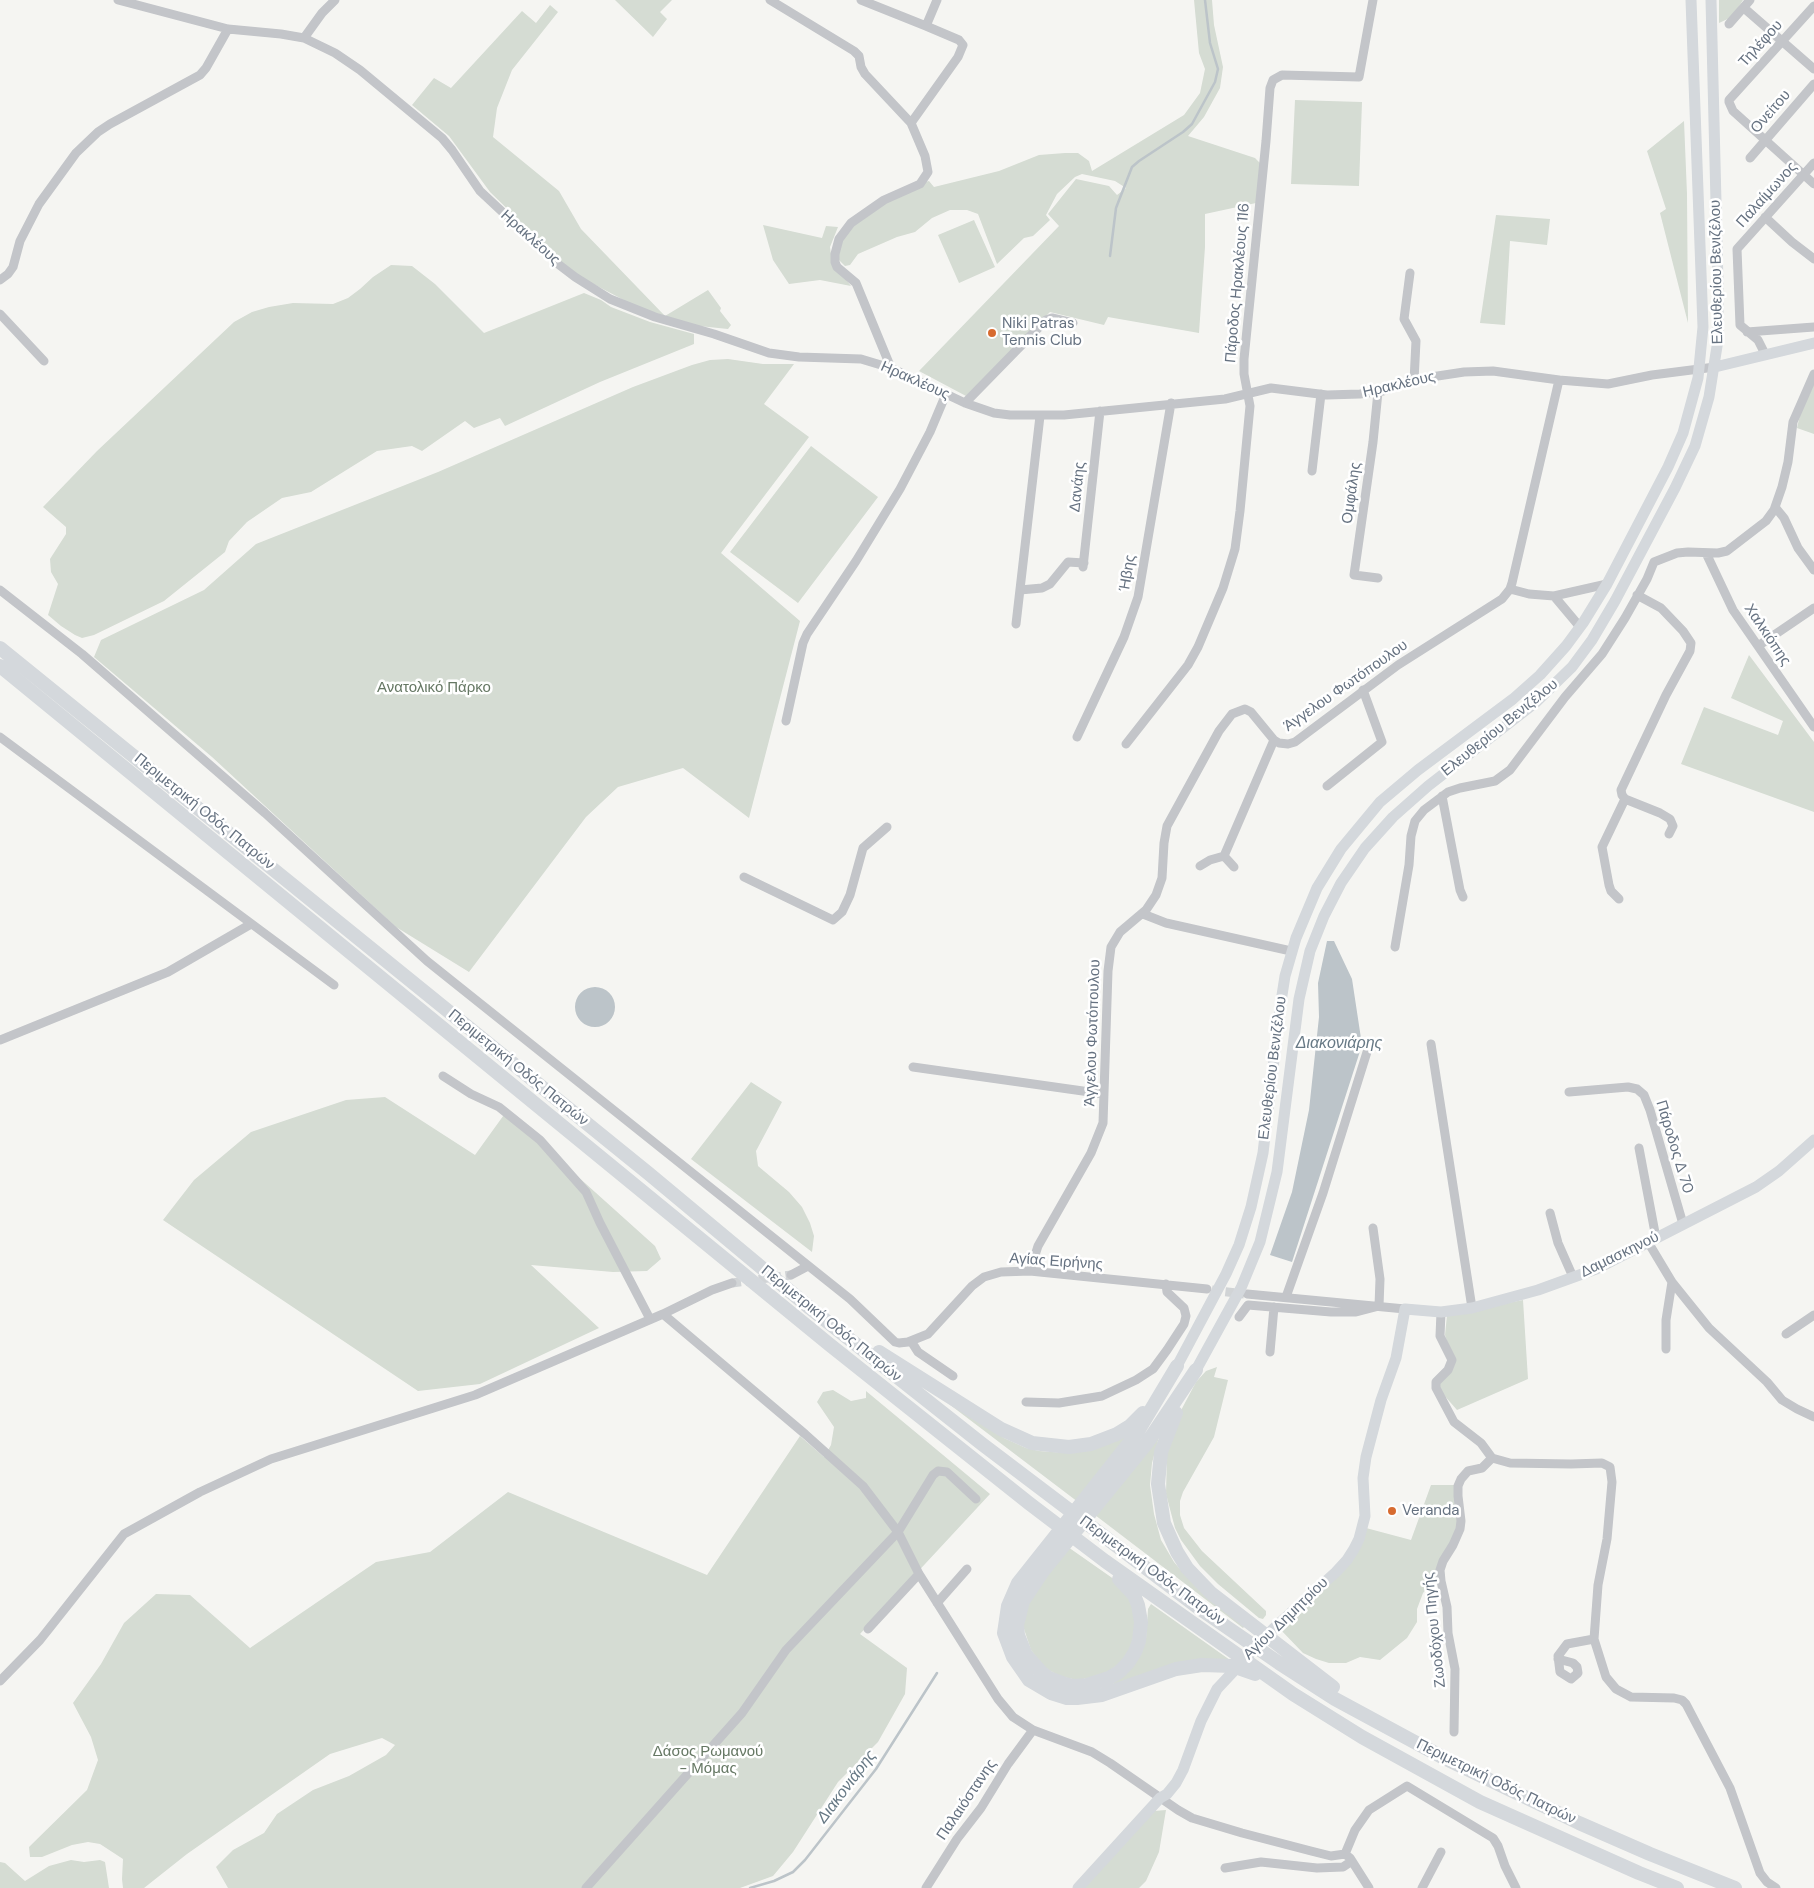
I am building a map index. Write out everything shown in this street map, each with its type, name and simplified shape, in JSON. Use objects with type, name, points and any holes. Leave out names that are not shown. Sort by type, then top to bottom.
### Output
[{"type":"highway","name":"Περιμετρική Οδός Πατρών","points":[[0,648],[648,1173],[810,1308],[1117,1547],[1226,1626],[1282,1658],[1388,1728],[1500,1786],[1650,1854],[1735,1888]]},
{"type":"highway","name":"Περιμετρική Οδός Πατρών","points":[[0,666],[743,1274],[1030,1504],[1105,1561],[1206,1632],[1262,1675],[1362,1738],[1480,1802],[1677,1888]]},
{"type":"highway","points":[[648,1173],[870,1346],[1001,1430],[1032,1443],[1069,1447],[1091,1444],[1117,1434],[1133,1423],[1146,1409],[1176,1366]]},
{"type":"highway","points":[[1176,1366],[1137,1433],[1018,1583],[1008,1606],[1004,1633],[1013,1658],[1029,1680],[1051,1693],[1067,1698],[1102,1695],[1170,1671],[1202,1665],[1232,1666],[1262,1675]]},
{"type":"highway","points":[[1105,1561],[1111,1571],[1131,1591],[1138,1606],[1141,1622],[1135,1652],[1119,1672],[1098,1683],[1074,1686],[1056,1681],[1041,1672],[1033,1664],[1022,1645],[1017,1624],[1023,1601],[1042,1571],[1147,1443],[1196,1370]]},
{"type":"highway","points":[[1196,1370],[1171,1423],[1163,1445],[1158,1473],[1160,1506],[1168,1534],[1176,1552],[1187,1568],[1211,1593],[1242,1618],[1282,1658]]},
{"type":"main road","name":"Ελευθερίου Βενιζέλου","points":[[1176,1366],[1232,1262],[1248,1219],[1259,1174],[1280,1008],[1292,951],[1305,914],[1323,876],[1341,849],[1371,812],[1388,795],[1418,770],[1522,692],[1551,664],[1580,627],[1607,584],[1675,454],[1689,415],[1700,369],[1703,318],[1691,0]]},
{"type":"main road","name":"Ελευθερίου Βενιζέλου","points":[[1196,1370],[1228,1313],[1251,1266],[1263,1232],[1277,1172],[1299,999],[1310,951],[1324,916],[1341,883],[1365,848],[1393,818],[1428,786],[1535,703],[1566,673],[1599,630],[1676,488],[1695,446],[1706,408],[1715,366],[1718,340],[1711,0]]},
{"type":"main road","name":"Ηρακλέους","points":[[1715,366],[1729,365],[1765,354],[1814,343]]},
{"type":"main road","name":"Δαμασκηνού","points":[[1405,1309],[1441,1312],[1472,1308],[1538,1290],[1617,1260],[1756,1187],[1779,1171],[1814,1140]]},
{"type":"main road","name":"Αγίου Δημητρίου","points":[[1078,1888],[1160,1798],[1168,1794],[1183,1770],[1200,1721],[1217,1690],[1274,1628],[1342,1566],[1354,1549],[1359,1539],[1365,1516],[1363,1478],[1366,1457],[1381,1400],[1398,1352],[1405,1309]]},
{"type":"street","name":"Ηρακλέους","points":[[118,0],[228,28],[304,38],[347,60],[442,138],[474,183],[494,205],[558,264],[610,300],[654,317],[714,334],[769,353],[799,357],[862,359],[891,368],[966,404],[1002,415],[1040,416],[1225,399],[1261,389],[1277,388],[1321,394],[1352,395],[1378,392],[1414,381],[1447,374],[1481,371],[1596,384],[1618,383],[1652,375],[1715,366]]},
{"type":"street","points":[[304,38],[322,13],[335,0]]},
{"type":"street","points":[[770,0],[854,51],[858,56],[862,70],[911,123],[927,164],[928,172],[920,184],[884,200],[851,223],[839,239],[835,254],[837,267],[856,283],[891,368]]},
{"type":"street","points":[[861,0],[959,40],[963,45],[963,49],[911,123]]},
{"type":"street","points":[[926,26],[937,0]]},
{"type":"street","name":"Πάροδος Ηρακλέους 116","points":[[1126,744],[1188,665],[1198,647],[1223,588],[1238,533],[1250,406],[1244,374],[1244,359],[1270,88],[1273,80],[1282,75],[1359,77],[1373,0]]},
{"type":"street","points":[[1729,24],[1750,0]]},
{"type":"street","name":"Τηλέφου","points":[[1765,140],[1732,110],[1729,100],[1814,6]]},
{"type":"street","points":[[1744,8],[1814,69]]},
{"type":"street","points":[[0,280],[13,267],[20,241],[39,204],[76,153],[98,132],[118,119],[200,75],[206,68],[228,28]]},
{"type":"street","name":"Ονείτου","points":[[1750,158],[1814,84]]},
{"type":"street","points":[[1765,140],[1814,184]]},
{"type":"street","name":"Παλαίμωνος","points":[[1765,354],[1758,340],[1740,325],[1737,249],[1814,163]]},
{"type":"street","points":[[1765,217],[1814,259]]},
{"type":"street","points":[[1410,273],[1404,318],[1416,341],[1414,381]]},
{"type":"street","points":[[0,314],[44,361]]},
{"type":"street","points":[[966,404],[1046,320],[1052,318],[1073,323]]},
{"type":"street","points":[[1747,332],[1814,327]]},
{"type":"street","points":[[1638,558],[1654,562],[1677,553],[1718,553],[1727,551],[1762,526],[1775,507],[1788,462],[1793,422],[1814,374]]},
{"type":"street","points":[[1559,380],[1510,589],[1529,594],[1554,596],[1607,584]]},
{"type":"street","name":"Ομφάλης","points":[[1378,392],[1373,442],[1354,576],[1378,578]]},
{"type":"street","points":[[786,721],[803,643],[807,634],[856,561],[900,490],[919,454],[946,394]]},
{"type":"street","points":[[1312,471],[1321,394]]},
{"type":"street","name":"Ήβης","points":[[1077,736],[1124,637],[1138,597],[1171,403]]},
{"type":"street","name":"Δανάης","points":[[1020,590],[1042,588],[1050,584],[1068,562],[1083,565],[1100,411]]},
{"type":"street","points":[[1016,624],[1040,416]]},
{"type":"street","points":[[1775,507],[1782,514],[1798,548],[1814,570]]},
{"type":"street","name":"Χαλκιόπης","points":[[1706,553],[1730,604],[1814,727]]},
{"type":"street","points":[[1395,947],[1411,853],[1413,824],[1424,810],[1442,796],[1460,788],[1495,781],[1510,770],[1565,697],[1602,654],[1638,595],[1654,562]]},
{"type":"street","name":"Άγγελου Φωτόπουλου","points":[[1030,1271],[1038,1246],[1097,1139],[1103,1123],[1109,954],[1117,937],[1143,914],[1153,901],[1161,883],[1164,838],[1169,820],[1228,718],[1236,711],[1248,710],[1274,740],[1284,744],[1295,742],[1398,665],[1502,599],[1510,589]]},
{"type":"street","points":[[0,590],[69,644],[265,813],[427,961],[856,1304],[895,1342],[911,1341],[918,1352],[953,1376]]},
{"type":"street","points":[[1638,595],[1661,608],[1686,634],[1691,645],[1623,782],[1621,793],[1625,799],[1667,817],[1673,824],[1669,834]]},
{"type":"street","points":[[1554,596],[1580,627]]},
{"type":"street","points":[[1758,646],[1814,608]]},
{"type":"street","points":[[1327,786],[1382,742],[1363,690]]},
{"type":"street","points":[[0,737],[334,985]]},
{"type":"street","points":[[1224,856],[1274,740]]},
{"type":"street","points":[[1442,796],[1460,890],[1463,897]]},
{"type":"street","points":[[1619,899],[1611,891],[1609,885],[1602,846],[1625,799]]},
{"type":"street","points":[[744,877],[833,920],[842,912],[850,896],[863,848],[887,827]]},
{"type":"street","points":[[1200,866],[1210,860],[1224,856]]},
{"type":"street","points":[[1224,856],[1234,867]]},
{"type":"street","points":[[1143,914],[1166,923],[1292,951]]},
{"type":"street","points":[[0,1040],[168,972],[251,924]]},
{"type":"street","points":[[1431,1044],[1472,1308]]},
{"type":"street","points":[[1286,1297],[1318,1208],[1367,1052]]},
{"type":"street","points":[[913,1067],[1104,1094]]},
{"type":"street","points":[[443,1076],[471,1094],[498,1107],[533,1134],[586,1192],[650,1319]]},
{"type":"street","name":"Πάροδος Δ 70","points":[[1569,1092],[1628,1087],[1637,1089],[1644,1095],[1683,1224]]},
{"type":"street","points":[[1639,1148],[1652,1240],[1672,1282],[1708,1328],[1767,1382],[1782,1400],[1797,1410],[1814,1416]]},
{"type":"street","points":[[1550,1213],[1558,1243],[1573,1277]]},
{"type":"street","points":[[1374,1228],[1380,1279],[1379,1306]]},
{"type":"street","points":[[790,1275],[808,1266]]},
{"type":"street","name":"Αγίας Ειρήνης","points":[[911,1341],[921,1338],[932,1331],[964,1294],[984,1277],[1006,1271],[1030,1271],[1208,1289]]},
{"type":"street","points":[[1666,1349],[1666,1320],[1672,1282]]},
{"type":"street","points":[[0,1681],[40,1640],[124,1534],[200,1492],[271,1459],[475,1395],[663,1314],[712,1290],[732,1283]]},
{"type":"street","points":[[1026,1402],[1064,1403],[1102,1396],[1136,1380],[1152,1369],[1184,1324],[1186,1316],[1184,1308],[1167,1292],[1166,1284]]},
{"type":"street","points":[[1247,1294],[1405,1309]]},
{"type":"street","points":[[1239,1317],[1248,1305],[1331,1312],[1356,1312],[1379,1306]]},
{"type":"street","points":[[1270,1352],[1274,1307]]},
{"type":"street","points":[[1441,1312],[1440,1336],[1452,1363],[1436,1382],[1436,1388],[1454,1422],[1481,1443],[1492,1458],[1510,1463],[1602,1463],[1610,1467],[1612,1482],[1608,1532],[1606,1551],[1597,1590],[1594,1638],[1606,1677],[1616,1689],[1634,1697],[1674,1698],[1682,1700],[1686,1704],[1730,1788],[1760,1873],[1766,1882],[1776,1888]]},
{"type":"street","points":[[663,1314],[863,1486],[898,1532],[919,1574],[1006,1709],[1023,1724],[1092,1752],[1110,1762],[1182,1813],[1242,1834],[1331,1856],[1349,1858],[1369,1888]]},
{"type":"street","points":[[1786,1334],[1814,1315]]},
{"type":"street","name":"Ζωοδόχου Πηγής","points":[[1454,1732],[1455,1669],[1448,1633],[1447,1607],[1440,1570],[1443,1561],[1454,1545],[1460,1528],[1458,1486],[1468,1471],[1482,1468],[1492,1458]]},
{"type":"street","points":[[586,1888],[742,1713],[786,1650],[898,1532],[933,1475],[938,1471],[947,1472],[976,1499]]},
{"type":"street","points":[[937,1603],[967,1569]]},
{"type":"street","points":[[868,1629],[919,1574]]},
{"type":"street","points":[[1558,1659],[1558,1656],[1567,1644],[1594,1638]]},
{"type":"street","name":"Παλαιόστανης","points":[[926,1888],[957,1838],[982,1808],[1008,1764],[1034,1730]]},
{"type":"street","points":[[1225,1868],[1261,1862],[1317,1868],[1343,1868],[1349,1858],[1355,1830],[1369,1810],[1407,1786],[1493,1838],[1516,1888]]},
{"type":"street","points":[[1422,1888],[1440,1852]]},
{"type":"green space","points":[[615,0],[672,0],[660,12],[667,19],[653,37]]},
{"type":"green space","points":[[1194,0],[1212,0],[1214,25],[1223,67],[1220,88],[1204,117],[1188,136],[1255,158],[1260,163],[1256,203],[1205,214],[1205,247],[1199,333],[1108,317],[1104,325],[1050,312],[966,396],[919,371],[1059,226],[1048,214],[1076,179],[1109,186],[1117,195],[1126,188],[1115,181],[1082,174],[1075,177],[1057,194],[1046,215],[1050,220],[1033,236],[1024,238],[997,264],[978,214],[967,210],[950,210],[932,218],[915,232],[897,237],[858,254],[850,265],[845,266],[838,259],[841,237],[866,214],[925,182],[929,181],[934,187],[999,171],[1039,155],[1065,153],[1078,153],[1089,161],[1092,171],[1184,115],[1200,93],[1205,69],[1199,53]]},
{"type":"green space","points":[[1719,0],[1743,0],[1732,17],[1719,23]]},
{"type":"green space","points":[[550,5],[558,12],[512,70],[497,108],[493,137],[559,191],[581,229],[665,316],[635,306],[584,279],[567,267],[490,192],[449,136],[412,105],[434,78],[451,88],[522,11],[536,23]]},
{"type":"green space","points":[[1295,100],[1362,102],[1359,186],[1291,184]]},
{"type":"green space","points":[[1684,121],[1687,194],[1688,323],[1660,213],[1666,209],[1647,151]]},
{"type":"green space","points":[[1496,215],[1550,219],[1547,245],[1510,241],[1505,325],[1480,323]]},
{"type":"green space","points":[[974,220],[995,267],[959,283],[938,235]]},
{"type":"green space","points":[[763,225],[822,238],[826,226],[838,227],[830,247],[832,262],[851,286],[820,280],[789,284],[773,260]]},
{"type":"green space","points":[[391,265],[412,266],[435,284],[484,333],[584,293],[601,300],[611,307],[650,322],[694,334],[694,344],[600,382],[505,426],[500,418],[474,428],[465,421],[422,451],[412,446],[377,451],[311,492],[282,498],[247,522],[229,541],[225,552],[164,601],[94,635],[82,638],[75,635],[48,615],[58,584],[51,572],[50,559],[66,534],[66,527],[43,507],[97,451],[234,322],[252,312],[269,307],[293,303],[333,304],[348,298]]},
{"type":"green space","points":[[708,290],[721,308],[720,311],[731,325],[728,329],[699,326],[665,316]]},
{"type":"green space","name":"Ανατολικό Πάρκο","points":[[728,359],[763,364],[794,364],[764,404],[809,437],[721,553],[800,621],[749,818],[683,768],[618,787],[586,817],[469,972],[396,927],[212,757],[94,657],[101,640],[204,590],[256,544],[438,472],[633,387],[692,365],[710,360]]},
{"type":"green space","points":[[1814,384],[1814,434],[1797,428],[1800,415]]},
{"type":"green space","points":[[811,446],[878,497],[798,603],[730,552]]},
{"type":"green space","points":[[1749,655],[1814,742],[1814,812],[1681,764],[1704,707],[1778,735],[1783,721],[1731,698]]},
{"type":"green space","points":[[751,1082],[782,1102],[756,1151],[758,1166],[789,1192],[802,1207],[814,1236],[812,1252],[691,1159]]},
{"type":"green space","points":[[385,1097],[475,1155],[506,1112],[655,1246],[661,1259],[647,1271],[613,1272],[531,1265],[599,1328],[480,1384],[418,1391],[163,1220],[194,1180],[251,1132],[346,1100]]},
{"type":"green space","points":[[1523,1300],[1528,1379],[1457,1410],[1439,1387],[1440,1381],[1449,1373],[1448,1344],[1445,1335],[1447,1315]]},
{"type":"green space","points":[[1217,1367],[1214,1377],[1228,1380],[1214,1437],[1183,1492],[1180,1501],[1180,1515],[1184,1528],[1202,1551],[1266,1611],[1263,1619],[1259,1618],[1218,1584],[1200,1566],[1181,1540],[1175,1528],[1166,1494],[1167,1453],[1178,1416],[1196,1382],[1206,1371]]},
{"type":"green space","name":"Δάσος Ρωμανού - Μόμας","points":[[833,1390],[851,1401],[866,1398],[866,1391],[990,1494],[860,1634],[907,1668],[905,1694],[878,1742],[838,1782],[793,1852],[773,1876],[740,1888],[228,1888],[216,1867],[233,1850],[264,1833],[277,1814],[313,1790],[349,1776],[386,1755],[395,1745],[382,1738],[330,1754],[187,1854],[144,1888],[123,1888],[123,1859],[100,1844],[88,1842],[72,1845],[42,1857],[30,1857],[29,1847],[87,1790],[98,1760],[91,1737],[73,1703],[101,1664],[124,1623],[156,1594],[190,1595],[250,1648],[376,1562],[430,1552],[508,1492],[707,1575],[800,1436],[824,1457],[831,1445],[834,1427],[817,1402],[823,1392]]},
{"type":"green space","points":[[945,1401],[1004,1438],[1026,1448],[1039,1451],[1066,1453],[1134,1428],[1078,1502]]},
{"type":"green space","points":[[1160,1433],[1152,1463],[1150,1485],[1154,1514],[1161,1540],[1174,1562],[1185,1575],[1245,1626],[1243,1628],[1095,1515]]},
{"type":"green space","points":[[1431,1485],[1455,1485],[1459,1524],[1443,1557],[1436,1578],[1423,1593],[1417,1609],[1417,1622],[1407,1638],[1380,1660],[1360,1657],[1346,1663],[1329,1663],[1303,1653],[1279,1628],[1330,1581],[1366,1528],[1411,1540]]},
{"type":"green space","points":[[1068,1547],[1118,1582],[1131,1599],[1135,1622],[1132,1644],[1126,1656],[1116,1666],[1103,1675],[1077,1680],[1059,1676],[1044,1667],[1031,1650],[1024,1629],[1024,1612],[1028,1602]]},
{"type":"green space","points":[[1151,1604],[1230,1660],[1112,1685],[1142,1651],[1146,1638],[1148,1609]]},
{"type":"green space","points":[[1166,1810],[1159,1852],[1146,1881],[1139,1888],[1083,1888],[1154,1811]]},
{"type":"green space","points":[[71,1860],[84,1862],[100,1860],[105,1862],[109,1888],[0,1888],[0,1862],[5,1863],[25,1881],[49,1866]]},
{"type":"water","name":"Διακονιάρης","points":[[1327,941],[1334,941],[1352,979],[1362,1045],[1292,1262],[1270,1255],[1292,1192],[1309,1110],[1319,1017],[1318,983]]},
{"type":"water","points":[[595,987],[606,990],[612,996],[615,1007],[612,1018],[606,1024],[595,1027],[584,1024],[578,1018],[575,1007],[578,996],[584,990]]},
{"type":"waterway","points":[[1110,256],[1116,208],[1132,167],[1192,124],[1215,82],[1218,69],[1210,43],[1205,0]]},
{"type":"waterway","name":"Διακονιάρης","points":[[750,1888],[774,1881],[793,1872],[805,1860],[876,1769],[937,1673]]},
{"type":"tunnel","points":[[732,1283],[791,1275]]},
{"type":"tunnel","points":[[1212,1290],[1244,1294]]},
{"type":"place","name":"Niki Patras Tennis Club","points":[[992,333]]},
{"type":"place","name":"Veranda","points":[[1392,1511]]}]
